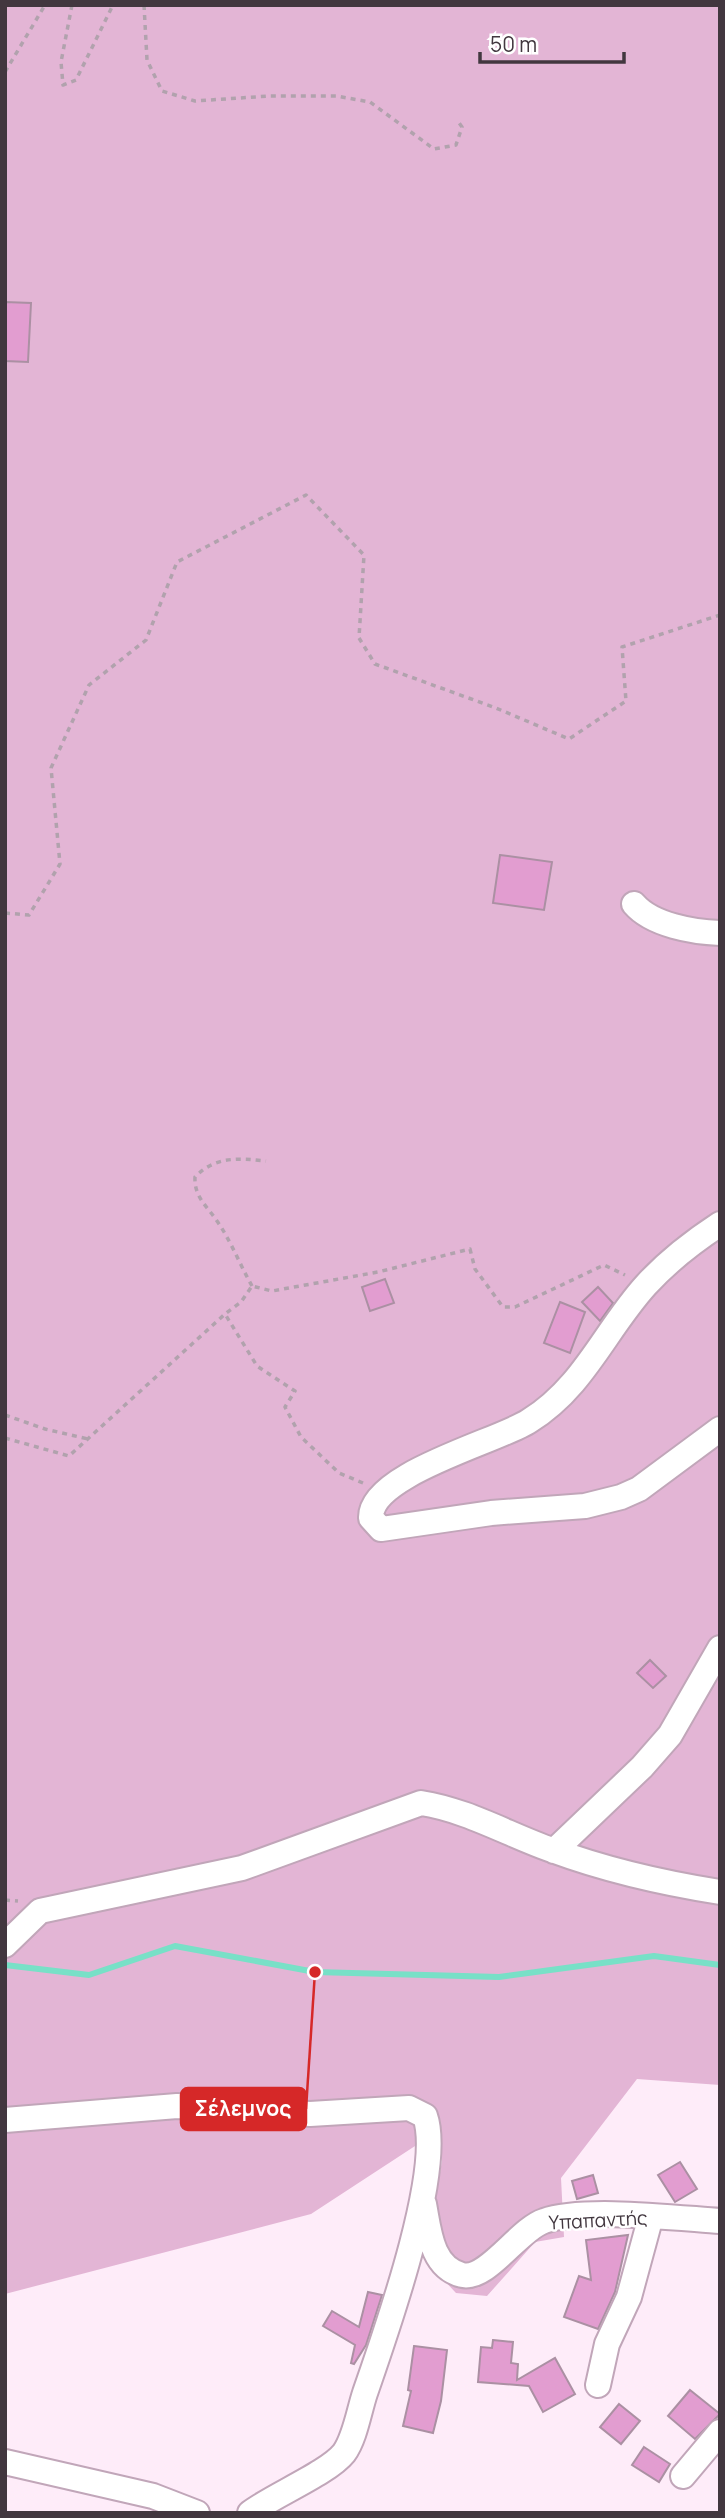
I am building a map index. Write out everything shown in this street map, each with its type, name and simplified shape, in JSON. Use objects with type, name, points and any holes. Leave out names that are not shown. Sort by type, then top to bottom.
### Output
[{"type":"street","points":[[634,904],[640,911],[662,921],[720,933]]},
{"type":"street","points":[[720,1224],[646,1286],[584,1370],[547,1409],[525,1424],[421,1468],[383,1496],[371,1511],[373,1522],[381,1529],[468,1515],[585,1506],[639,1489],[720,1429]]},
{"type":"street","points":[[554,1851],[623,1787],[670,1735],[720,1648]]},
{"type":"street","points":[[5,1945],[40,1911],[242,1868],[421,1803],[445,1807],[554,1851],[669,1884],[720,1892]]},
{"type":"street","points":[[5,2120],[177,2106],[310,2114],[409,2108],[425,2116],[429,2125],[423,2198],[390,2322],[347,2448],[324,2468],[250,2513]]},
{"type":"street","name":"Υπαπαντής","points":[[423,2198],[434,2249],[447,2267],[464,2276],[478,2274],[521,2235],[545,2220],[606,2215],[720,2221]]},
{"type":"street","points":[[598,2385],[607,2344],[629,2297],[651,2216]]},
{"type":"street","points":[[683,2476],[720,2432]]},
{"type":"street","points":[[5,2462],[153,2496],[197,2513]]},
{"type":"path","points":[[5,72],[46,5]]},
{"type":"path","points":[[72,5],[61,62],[63,85],[76,80],[113,5]]},
{"type":"path","points":[[144,5],[147,60],[162,92],[195,101],[269,96],[336,96],[370,102],[434,149],[456,145],[461,127],[457,120]]},
{"type":"path","points":[[5,913],[29,915],[60,864],[51,768],[89,685],[146,640],[177,562],[306,495],[364,555],[359,638],[375,664],[569,739],[626,701],[622,647],[720,615]]},
{"type":"path","points":[[266,1161],[239,1158],[216,1162],[195,1177],[194,1186],[204,1207],[217,1220],[252,1286],[272,1291],[378,1272],[470,1249],[475,1269],[503,1307],[515,1307],[604,1265],[646,1286]]},
{"type":"path","points":[[5,1438],[69,1456],[241,1302],[252,1286]]},
{"type":"path","points":[[225,1314],[257,1366],[295,1391],[285,1407],[301,1437],[339,1473],[360,1481],[383,1496]]},
{"type":"path","points":[[5,1416],[88,1439]]},
{"type":"shaded area","points":[[5,5],[720,5],[720,2085],[637,2079],[561,2178],[564,2237],[535,2242],[487,2296],[456,2293],[425,2260],[442,2161],[438,2131],[311,2214],[5,2294]]},
{"type":"building","points":[[5,302],[31,303],[28,362],[5,361]]},
{"type":"building","points":[[500,855],[552,862],[544,910],[493,903]]},
{"type":"building","points":[[385,1279],[394,1303],[370,1311],[362,1287]]},
{"type":"building","points":[[598,1287],[613,1303],[600,1321],[582,1302]]},
{"type":"building","points":[[560,1302],[585,1312],[570,1353],[544,1343]]},
{"type":"building","points":[[650,1660],[666,1676],[653,1688],[637,1673]]},
{"type":"building","points":[[680,2162],[697,2189],[675,2202],[658,2175]]},
{"type":"building","points":[[593,2175],[598,2193],[577,2199],[572,2181]]},
{"type":"building","points":[[628,2235],[615,2292],[598,2329],[564,2317],[579,2276],[591,2280],[586,2240]]},
{"type":"building","points":[[368,2292],[382,2295],[366,2345],[354,2364],[351,2363],[355,2345],[323,2326],[332,2311],[359,2327]]},
{"type":"building","points":[[493,2340],[513,2342],[511,2363],[518,2364],[517,2380],[555,2358],[575,2394],[543,2412],[529,2386],[478,2382],[481,2347],[492,2348]]},
{"type":"building","points":[[414,2346],[447,2350],[441,2401],[433,2433],[403,2426],[411,2391],[408,2390]]},
{"type":"building","points":[[690,2390],[720,2414],[695,2439],[668,2416]]},
{"type":"building","points":[[619,2404],[640,2421],[621,2444],[600,2427]]},
{"type":"building","points":[[644,2447],[670,2464],[659,2482],[632,2465]]},
{"type":"waterway","points":[[5,1965],[89,1975],[175,1946],[315,1972],[499,1977],[654,1956],[720,1965]]},
{"type":"place","name":"Σέλεμνος","points":[[315,1972]]}]
